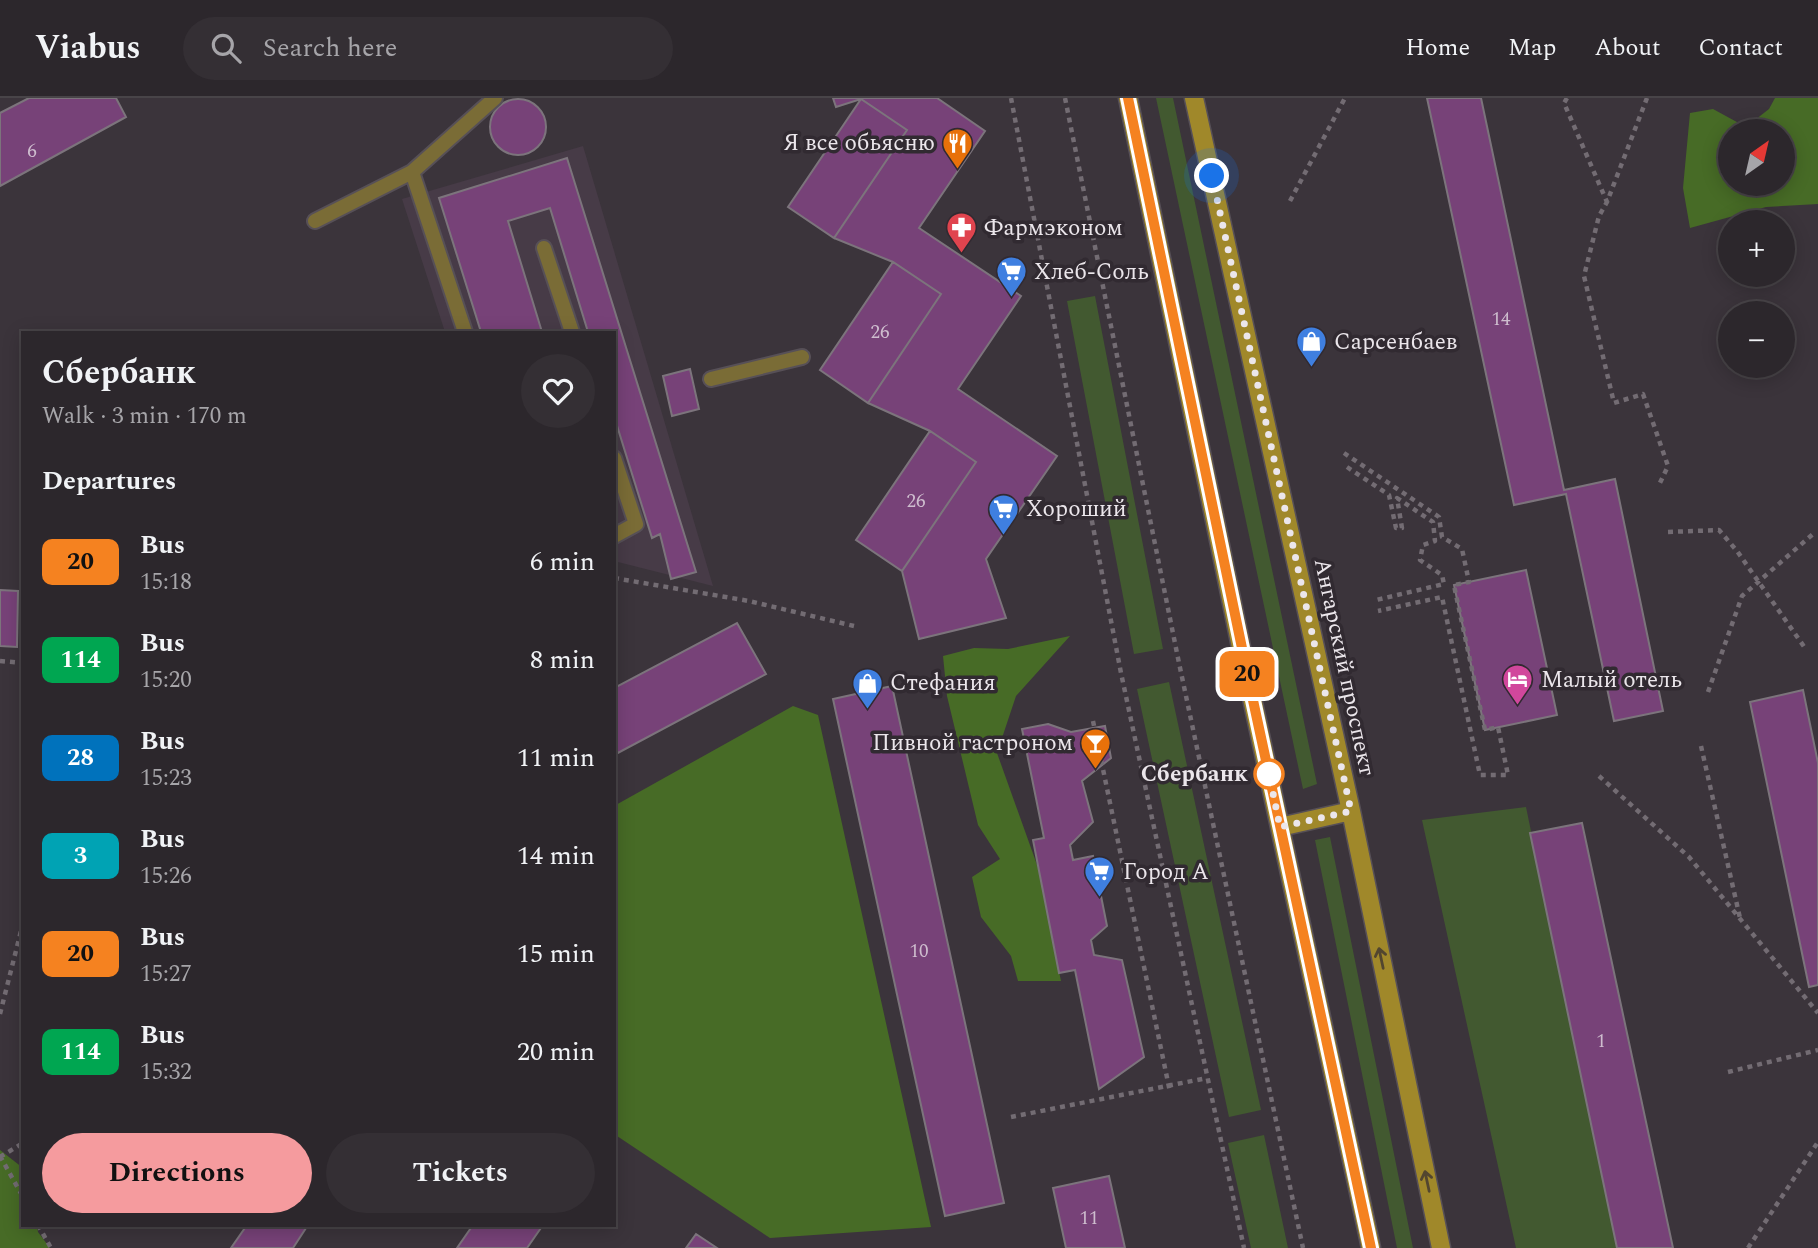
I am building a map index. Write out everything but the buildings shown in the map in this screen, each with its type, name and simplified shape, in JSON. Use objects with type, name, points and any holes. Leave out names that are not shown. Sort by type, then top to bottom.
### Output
[{"type":"street","points":[[1128,98],[1371,1248]]},
{"type":"street","name":"Ангарский проспект","points":[[1195,98],[1351,811],[1441,1248]]},
{"type":"street","points":[[1280,827],[1351,811]]},
{"type":"lane","points":[[315,221],[412,172],[495,98]]},
{"type":"lane","points":[[412,172],[465,331]]},
{"type":"lane","points":[[544,248],[572,331]]},
{"type":"lane","points":[[711,379],[803,357]]},
{"type":"lane","points":[[616,464],[636,524],[616,535]]},
{"type":"path","points":[[1012,98],[1121,673],[1242,1248]]},
{"type":"path","points":[[1065,98],[1182,676],[1303,1248]]},
{"type":"path","points":[[1290,201],[1345,98]]},
{"type":"path","points":[[1567,98],[1564,103],[1607,202]]},
{"type":"path","points":[[1647,98],[1607,202],[1599,216],[1584,276],[1614,403],[1643,394],[1668,466],[1657,487]]},
{"type":"path","points":[[1344,453],[1439,517],[1442,537],[1462,550],[1469,582],[1454,585],[1456,595],[1485,730],[1498,727],[1508,775],[1480,775],[1442,597],[1378,611]]},
{"type":"path","points":[[1347,467],[1389,495],[1395,528],[1402,528],[1397,498],[1433,522],[1435,541],[1423,545],[1420,560],[1442,575],[1444,584],[1376,600]]},
{"type":"path","points":[[1668,532],[1718,530],[1805,648]]},
{"type":"path","points":[[1707,692],[1742,596],[1812,534]]},
{"type":"path","points":[[616,578],[749,601],[854,626]]},
{"type":"path","points":[[0,661],[21,663]]},
{"type":"path","points":[[1093,721],[1170,1092]]},
{"type":"path","points":[[1702,746],[1740,919]]},
{"type":"path","points":[[1599,776],[1689,857],[1818,1013]]},
{"type":"path","points":[[0,1014],[21,931]]},
{"type":"path","points":[[1811,1004],[1818,1004]]},
{"type":"path","points":[[1728,1072],[1818,1050]]},
{"type":"path","points":[[1011,1117],[1207,1078]]},
{"type":"path","points":[[1748,1248],[1818,1142]]},
{"type":"path","points":[[21,1144],[0,1156],[21,1193]]},
{"type":"path","points":[[39,1227],[51,1248]]},
{"type":"shaded area","points":[[583,146],[713,586],[616,562],[616,331],[445,331],[402,199]]},
{"type":"green space","points":[[1156,98],[1173,98],[1317,784],[1303,789]]},
{"type":"green space","points":[[1775,98],[1818,98],[1818,204],[1755,210],[1718,210],[1718,220],[1690,228],[1683,188],[1690,113],[1713,109],[1731,119],[1718,119],[1718,196],[1796,196],[1796,119],[1756,119],[1769,109]]},
{"type":"green space","points":[[1095,296],[1163,649],[1134,654],[1067,301]]},
{"type":"green space","points":[[1070,636],[1016,696],[997,753],[1046,890],[1061,981],[1018,981],[1011,956],[981,917],[972,877],[1000,859],[978,825],[947,696],[943,656],[974,648],[1008,649]]},
{"type":"green space","points":[[1169,682],[1261,1110],[1229,1117],[1137,689]]},
{"type":"green space","points":[[793,706],[818,715],[931,1227],[770,1238],[616,1135],[616,805]]},
{"type":"green space","points":[[1526,807],[1617,1248],[1516,1248],[1422,820]]},
{"type":"green space","points":[[1330,837],[1413,1248],[1397,1248],[1315,840]]},
{"type":"green space","points":[[1264,1135],[1288,1248],[1251,1248],[1228,1143]]},
{"type":"green space","points":[[0,1150],[21,1166],[21,1227],[37,1227],[50,1248],[0,1248]]},
{"type":"bus line","name":"20","points":[[1128,98],[1248,677],[1371,1248]]},
{"type":"place","name":"Я все обьясню","points":[[958,170]]},
{"type":"place","name":"Фармэконом","points":[[961,255]]},
{"type":"place","name":"Хлеб-Соль","points":[[1011,299]]},
{"type":"place","name":"Сарсенбаев","points":[[1311,369]]},
{"type":"place","name":"Хороший","points":[[1003,536]]},
{"type":"place","name":"Малый отель","points":[[1518,707]]},
{"type":"place","name":"Стефания","points":[[867,710]]},
{"type":"place","name":"Пивной гастроном","points":[[1096,770]]},
{"type":"place","name":"Сбербанк","points":[[1269,774]]},
{"type":"place","name":"Город А","points":[[1100,899]]},
{"type":"route","points":[[1212,176],[1351,811],[1280,827],[1269,774]]}]
